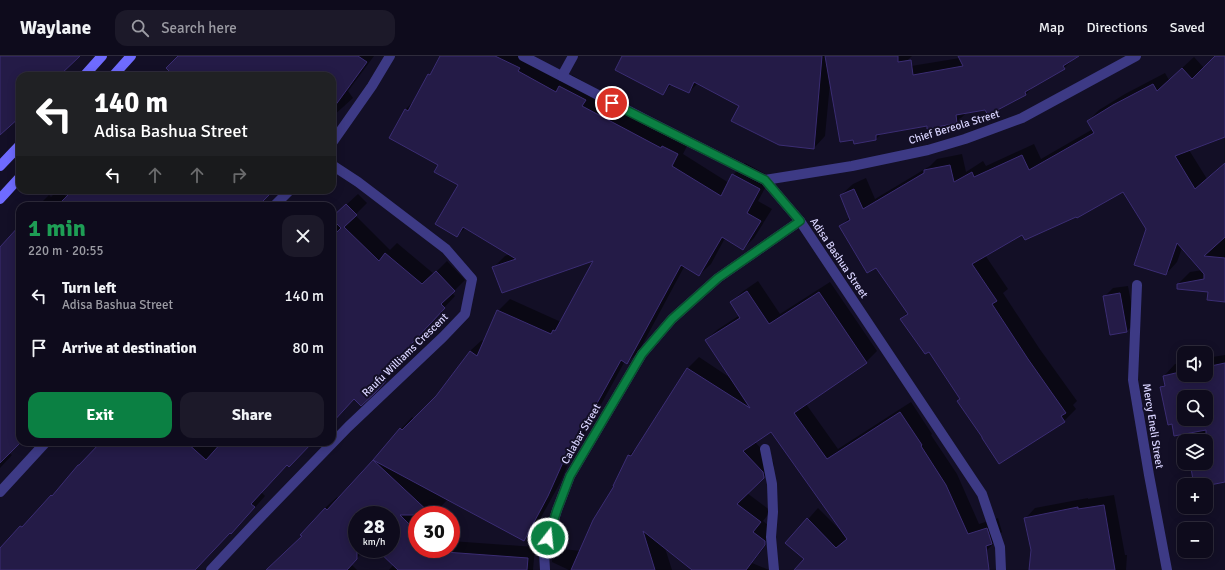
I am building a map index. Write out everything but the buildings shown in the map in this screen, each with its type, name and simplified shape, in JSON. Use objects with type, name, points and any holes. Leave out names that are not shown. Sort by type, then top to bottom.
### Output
[{"type":"main road","points":[[88,72],[102,56]]},
{"type":"main road","points":[[117,72],[131,56]]},
{"type":"main road","points":[[0,166],[16,148]]},
{"type":"main road","points":[[0,199],[16,181]]},
{"type":"street","points":[[336,137],[372,86],[390,56]]},
{"type":"street","name":"Adisa Bashua Street","points":[[523,56],[765,180],[800,221],[982,494],[1000,547],[1001,570]]},
{"type":"street","points":[[562,76],[573,56]]},
{"type":"street","name":"Chief Bereola Street","points":[[765,180],[852,166],[928,150],[965,138],[1022,118],[1136,56]]},
{"type":"street","name":"Raufu Williams Crescent","points":[[336,168],[358,182],[446,249],[472,279],[465,314],[336,439]]},
{"type":"street","points":[[278,202],[286,194]]},
{"type":"street","name":"Calabar Street","points":[[545,570],[544,552],[557,510],[570,476],[642,354],[672,319],[718,278],[800,221]]},
{"type":"street","name":"Mercy Eneli Street","points":[[1137,284],[1133,380],[1167,570]]},
{"type":"street","points":[[0,492],[42,446]]},
{"type":"street","name":"Raufu Williams Crescent","points":[[211,570],[330,446]]},
{"type":"street","points":[[765,450],[772,484],[773,512],[771,537],[774,570]]},
{"type":"route","points":[[548,538],[570,476],[642,354],[672,319],[718,278],[800,221],[765,180],[612,103]]}]
